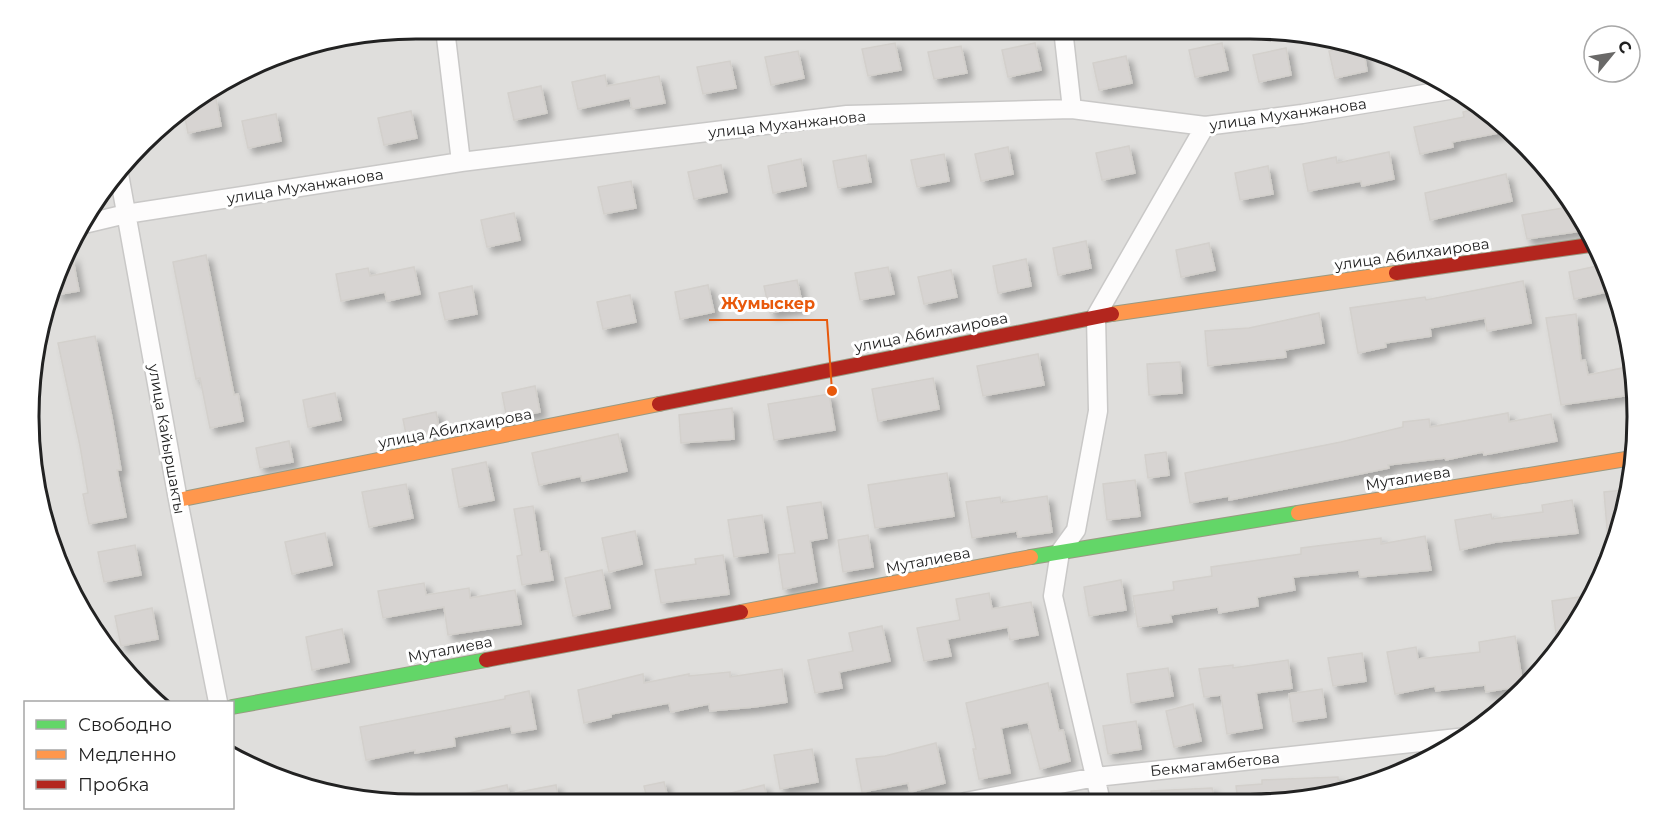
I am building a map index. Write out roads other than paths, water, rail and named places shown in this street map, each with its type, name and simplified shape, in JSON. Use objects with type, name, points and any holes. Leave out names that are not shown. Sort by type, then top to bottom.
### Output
[{"type":"street","points":[[446,39],[461,162]]},
{"type":"street","points":[[1065,39],[1072,109]]},
{"type":"street","name":"улица Муханжанова","points":[[94,222],[126,214],[461,162],[847,115],[1072,109],[1205,126],[1302,114],[1440,91]]},
{"type":"street","points":[[1099,794],[1053,596],[1060,552],[1076,530],[1098,411],[1096,316],[1205,126]]},
{"type":"street","name":"улица Кайыршакты","points":[[121,183],[178,500],[218,701]]},
{"type":"street","name":"улица Абилхаирова","points":[[178,500],[1096,316],[1586,246]]},
{"type":"street","name":"Муталиева","points":[[234,707],[1060,552],[1625,459]]},
{"type":"street","name":"Бекмагамбетова","points":[[1007,794],[1096,777],[1444,740]]},
{"type":"place","name":"Жумыскер","points":[[832,391]]}]
